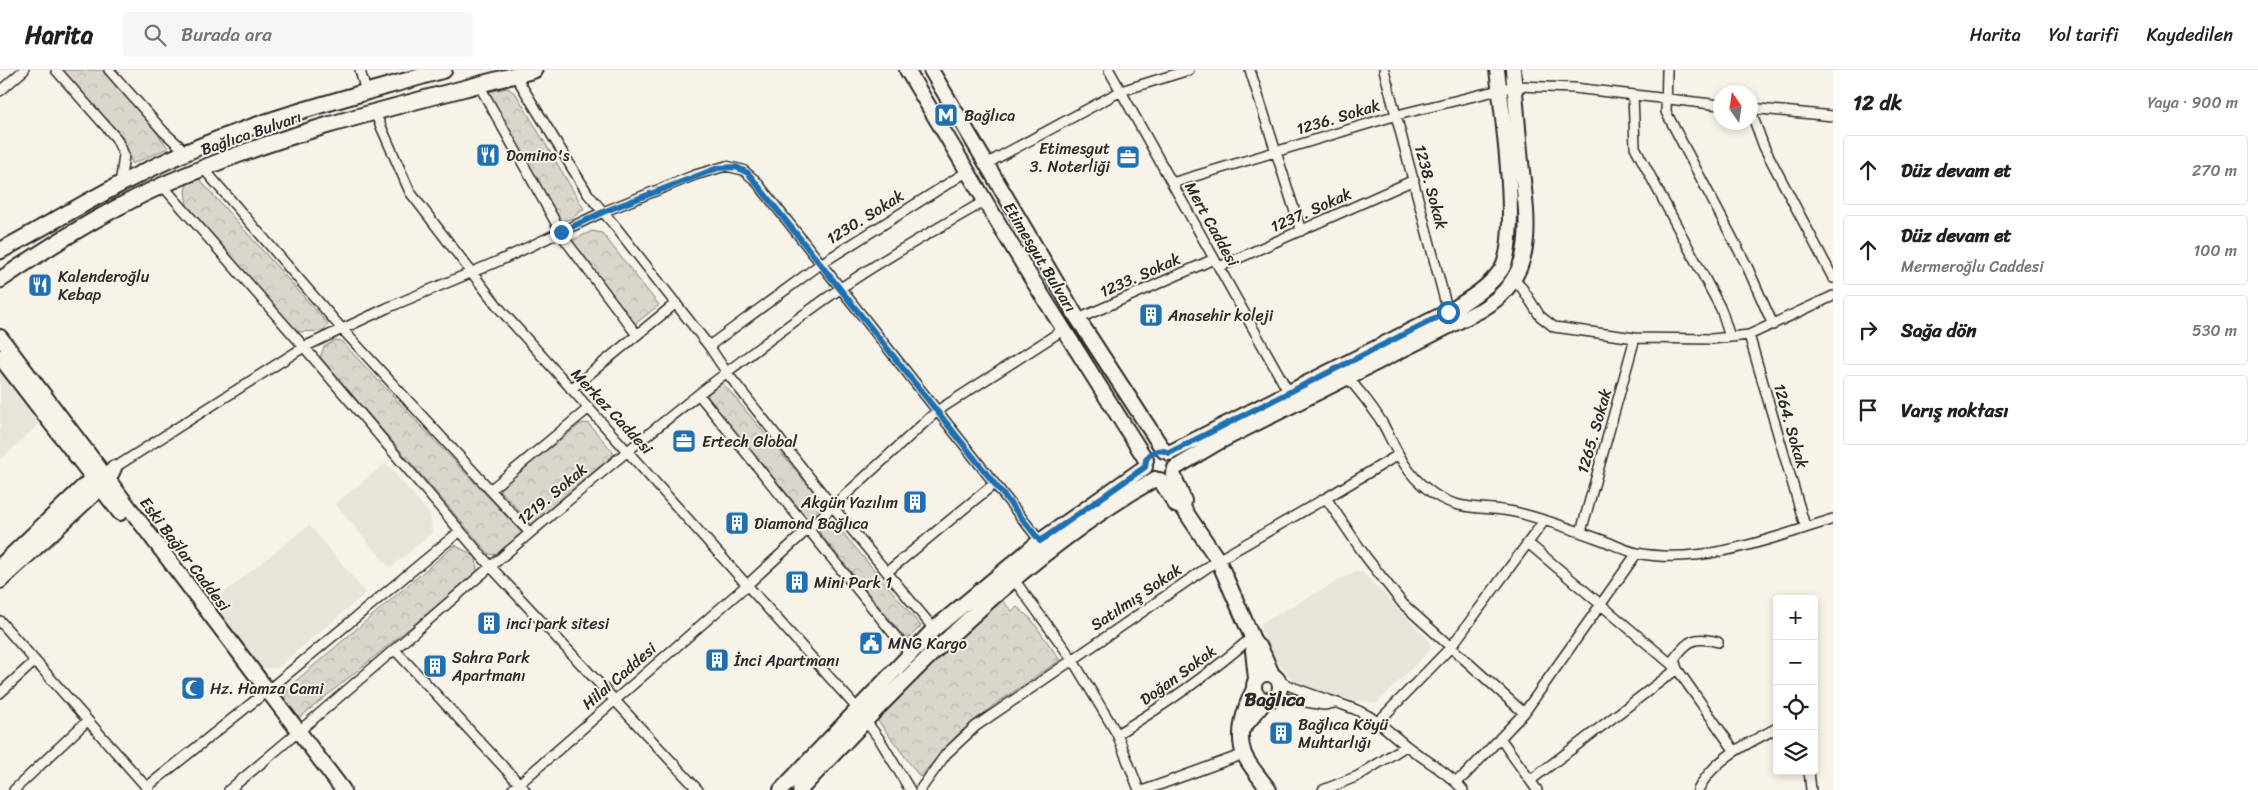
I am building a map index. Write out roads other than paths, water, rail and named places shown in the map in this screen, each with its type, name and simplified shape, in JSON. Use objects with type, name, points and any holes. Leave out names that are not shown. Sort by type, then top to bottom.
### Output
[{"type":"main road","name":"Bağlıca Bulvarı","points":[[0,251],[186,152],[279,116],[444,70]]},
{"type":"main road","name":"Bağlıca Bulvarı","points":[[0,280],[85,226],[162,185],[203,168],[375,112],[534,70]]},
{"type":"main road","name":"Etimesgut Bulvarı","points":[[907,70],[1146,464]]},
{"type":"main road","name":"Etimesgut Bulvarı","points":[[931,70],[1078,319],[1167,452]]},
{"type":"main road","points":[[800,790],[909,653],[934,629],[1040,541],[1146,464],[1155,452],[1167,452],[1289,393],[1448,312],[1490,284],[1501,269],[1509,245],[1510,217],[1497,70]]},
{"type":"main road","points":[[781,790],[861,714],[1049,551],[1112,504],[1166,476],[1218,443],[1490,305],[1506,291],[1514,280],[1525,254],[1527,234],[1513,70]]},
{"type":"main road","name":"Eski Bağlar Caddesi","points":[[0,337],[295,735],[343,790]]},
{"type":"main road","points":[[0,357],[103,478]]},
{"type":"main road","points":[[1167,452],[1174,458],[1166,476],[1176,505],[1183,508],[1218,560],[1254,640],[1261,649],[1276,678],[1280,692],[1258,707],[1243,728]]},
{"type":"main road","points":[[1146,464],[1148,473],[1166,476]]},
{"type":"main road","points":[[0,566],[103,478]]},
{"type":"main road","points":[[0,581],[103,478]]},
{"type":"main road","points":[[1254,640],[1253,651],[1257,696],[1271,699]]},
{"type":"main road","points":[[1269,790],[1244,754],[1241,737],[1242,720],[1255,684],[1262,675],[1276,678]]},
{"type":"main road","points":[[295,735],[332,790]]},
{"type":"street","points":[[0,91],[24,70]]},
{"type":"street","points":[[56,70],[116,138],[124,155],[120,186]]},
{"type":"street","points":[[109,70],[186,152]]},
{"type":"street","points":[[360,70],[366,92]]},
{"type":"street","name":"Mert Caddesi","points":[[1109,70],[1289,393]]},
{"type":"street","points":[[986,164],[1121,91],[1172,72],[1189,70]]},
{"type":"street","points":[[1250,70],[1301,231]]},
{"type":"street","name":"1238. Sokak","points":[[1384,70],[1448,312]]},
{"type":"street","points":[[1667,70],[1666,112],[1746,264],[1773,325]]},
{"type":"street","points":[[515,75],[588,194],[676,303],[727,373],[833,507],[934,629]]},
{"type":"street","points":[[479,85],[561,232],[637,335]]},
{"type":"street","name":"1236. Sokak","points":[[1172,184],[1397,115],[1515,86],[1574,88],[1713,104]]},
{"type":"street","points":[[1633,95],[1635,147],[1721,309],[1730,337]]},
{"type":"street","points":[[1758,110],[1833,116]]},
{"type":"street","name":"Merkez Caddesi","points":[[375,112],[410,192],[499,308],[628,450],[861,714],[880,740],[910,790]]},
{"type":"street","points":[[1758,130],[1764,147],[1833,278]]},
{"type":"street","points":[[103,478],[304,347],[603,212],[710,170],[726,166],[736,167],[748,173],[756,180],[1040,541]]},
{"type":"street","points":[[203,168],[342,329],[530,533]]},
{"type":"street","name":"1230. Sokak","points":[[709,346],[822,263],[968,171]]},
{"type":"street","name":"1237. Sokak","points":[[1217,263],[1301,231],[1414,180]]},
{"type":"street","points":[[162,185],[304,347],[490,566],[698,790]]},
{"type":"street","name":"1219. Sokak","points":[[229,790],[395,650],[490,566],[628,450],[698,395],[841,288],[887,258],[985,200]]},
{"type":"street","name":"1233. Sokak","points":[[1078,319],[1217,263]]},
{"type":"street","points":[[1514,280],[1522,288],[1540,316],[1554,327],[1636,338],[1749,335],[1833,296]]},
{"type":"street","points":[[571,389],[676,303]]},
{"type":"street","name":"Hilal Caddesi","points":[[512,790],[522,787],[615,700],[747,586],[937,411],[1063,330]]},
{"type":"street","name":"1264. Sokak","points":[[1749,335],[1805,526]]},
{"type":"street","name":"1265. Sokak","points":[[1581,532],[1636,338]]},
{"type":"street","points":[[1348,378],[1379,419],[1398,455],[1426,489],[1448,502],[1473,509],[1512,511],[1581,532],[1637,553],[1674,556],[1707,553],[1744,545],[1833,519]]},
{"type":"street","points":[[698,395],[909,653]]},
{"type":"street","points":[[490,490],[589,408]]},
{"type":"street","name":"Satılmış Sokak","points":[[920,790],[946,754],[964,736],[1072,659],[1218,560],[1398,455]]},
{"type":"street","points":[[887,572],[994,484]]},
{"type":"street","points":[[1326,498],[1366,557],[1403,604],[1524,713]]},
{"type":"street","points":[[1379,721],[1451,647],[1544,521]]},
{"type":"street","points":[[0,622],[148,788],[460,530]]},
{"type":"street","points":[[1528,543],[1603,604],[1677,669],[1734,750]]},
{"type":"street","points":[[1456,781],[1464,776],[1524,713],[1603,604],[1637,553]]},
{"type":"street","points":[[1015,581],[1072,659],[1117,734],[1139,790]]},
{"type":"street","points":[[1677,669],[1674,659],[1690,642],[1706,638],[1718,642]]},
{"type":"street","name":"Doğan Sokak","points":[[1117,734],[1160,708],[1254,640]]},
{"type":"street","points":[[395,650],[522,787]]},
{"type":"street","points":[[0,693],[34,662]]},
{"type":"street","points":[[1531,780],[1677,669]]},
{"type":"street","points":[[1276,678],[1334,703],[1352,708],[1379,721],[1406,746],[1456,781],[1463,790]]},
{"type":"street","points":[[1271,699],[1324,705],[1334,703]]},
{"type":"street","points":[[14,790],[87,721]]},
{"type":"street","points":[[1698,790],[1705,776],[1734,750],[1773,732]]},
{"type":"street","points":[[1500,738],[1537,790]]},
{"type":"street","points":[[1323,790],[1358,776],[1406,746]]},
{"type":"street","points":[[1145,790],[1244,754]]},
{"type":"street","points":[[1809,775],[1811,790]]},
{"type":"place","name":"Bağlıca","points":[[946,115]]},
{"type":"place","name":"Domino's","points":[[488,155]]},
{"type":"place","name":"Etimesgut 3. Noterliği","points":[[1128,157]]},
{"type":"place","name":"Kalenderoğlu Kebap","points":[[40,285]]},
{"type":"place","name":"Anasehir koleji","points":[[1151,315]]},
{"type":"place","name":"Ertech Global","points":[[684,441]]},
{"type":"place","name":"Akgün Yazılım","points":[[915,502]]},
{"type":"place","name":"Diamond Bağlıca","points":[[737,523]]},
{"type":"place","name":"Mini Park 1","points":[[797,582]]},
{"type":"place","name":"inci park sitesi","points":[[489,623]]},
{"type":"place","name":"MNG Kargo","points":[[871,643]]},
{"type":"place","name":"İnci Apartmanı","points":[[717,660]]},
{"type":"place","name":"Sahra Park Apartmanı","points":[[435,666]]},
{"type":"place","name":"Hz. Hamza Cami","points":[[193,688]]},
{"type":"place","name":"Bağlıca Köyü Muhtarlığı","points":[[1281,733]]},
{"type":"district","name":"Bağlıca","points":[[1275,699]]}]
